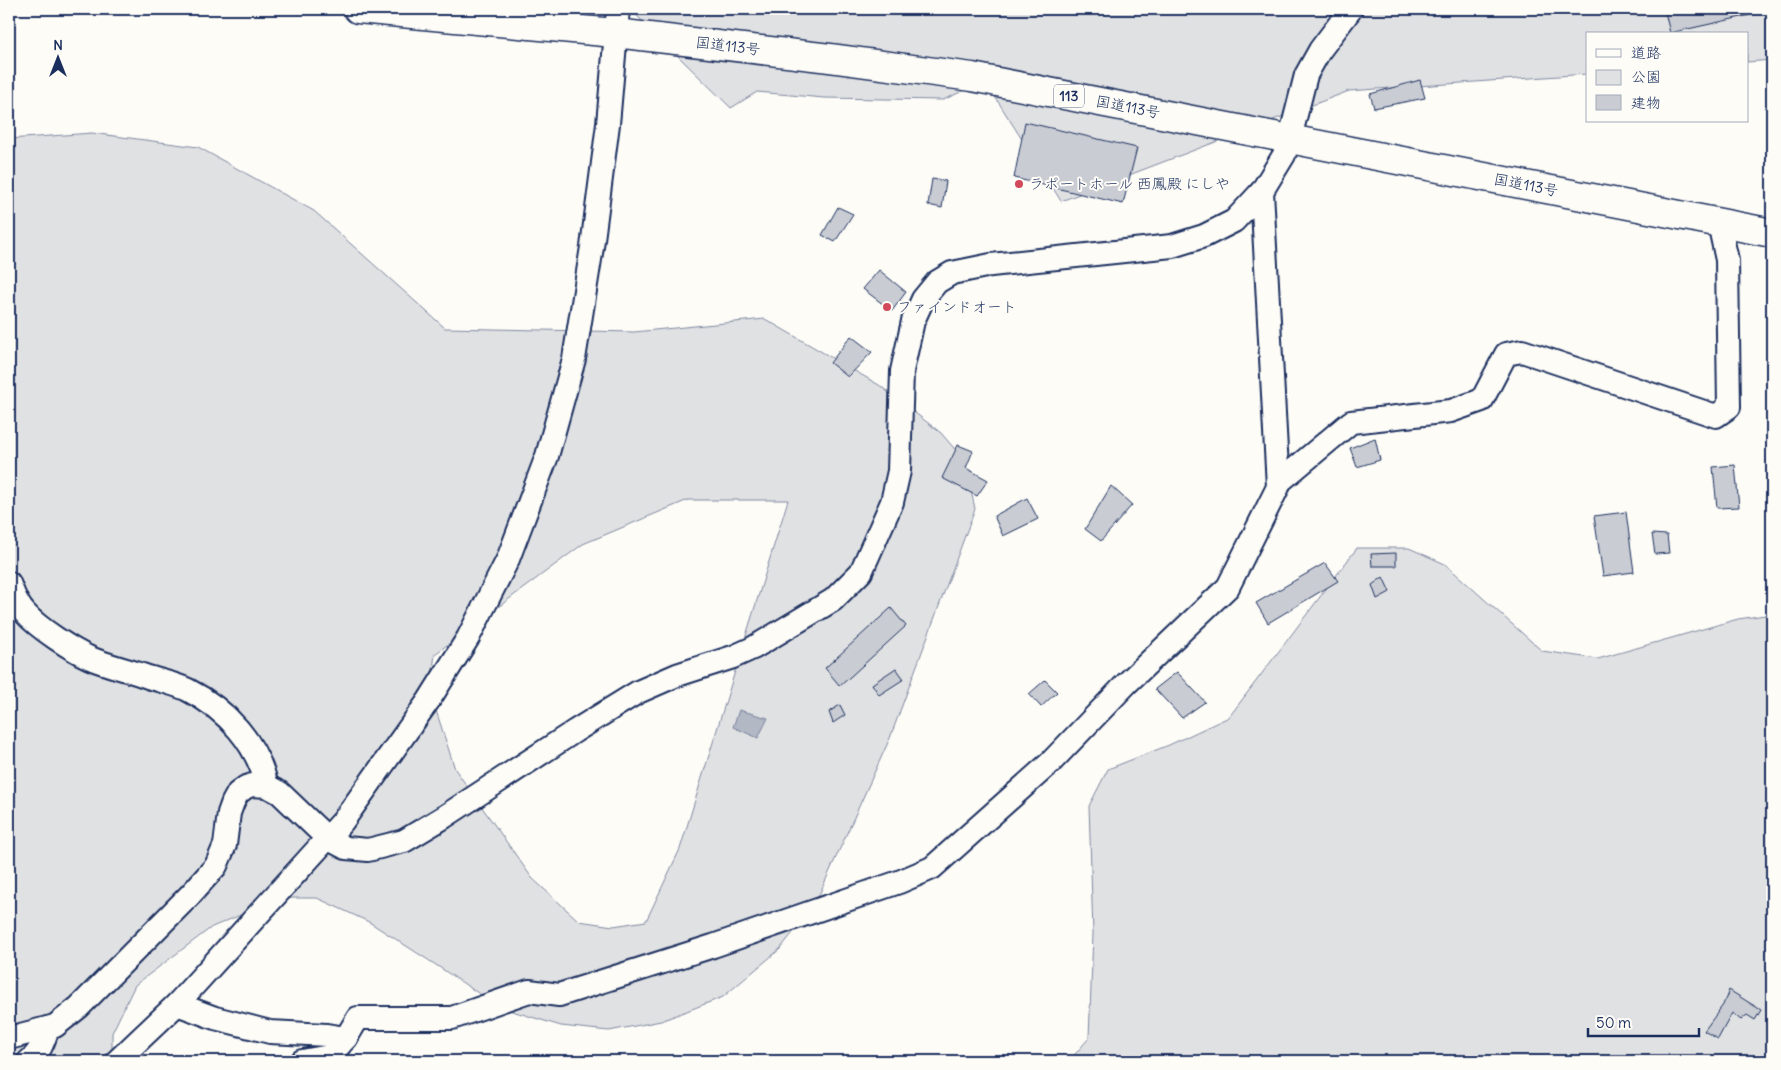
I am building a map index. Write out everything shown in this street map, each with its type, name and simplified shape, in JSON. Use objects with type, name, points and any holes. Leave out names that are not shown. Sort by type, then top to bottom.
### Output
[{"type":"highway","name":"国道113号","points":[[358,9],[616,21],[830,58],[972,77],[1772,233]]},
{"type":"street","points":[[9,1038],[55,1026],[79,1007],[190,895],[216,866],[225,845],[229,813],[233,802],[238,793],[246,787],[252,785],[267,786],[289,801],[327,838],[346,848],[368,850],[404,841],[638,692],[677,675],[733,657],[753,648],[833,600],[861,572],[892,502],[899,471],[902,371],[913,321],[923,298],[937,282],[952,273],[991,265],[1172,246],[1204,236],[1234,221],[1262,192],[1284,155],[1306,75],[1320,50],[1351,9]]},
{"type":"street","points":[[117,1061],[177,1004],[343,822],[429,700],[468,638],[508,559],[547,456],[574,359],[592,247],[608,124],[616,21]]},
{"type":"street","points":[[302,1061],[330,1056],[346,1038],[358,1018],[452,1018],[529,991],[559,995],[713,946],[899,882],[932,868],[1050,763],[1127,683],[1228,587],[1278,487],[1262,192]]},
{"type":"street","points":[[1278,483],[1351,422],[1451,411],[1482,400],[1506,354],[1522,351],[1716,416],[1729,407],[1727,260],[1719,223]]},
{"type":"street","points":[[9,583],[13,595],[24,613],[68,645],[90,658],[187,689],[211,704],[240,730],[251,743],[264,770],[267,786]]},
{"type":"street","points":[[177,1004],[215,1018],[270,1032],[346,1038]]},
{"type":"street","points":[[29,1061],[43,1043],[48,1028]]},
{"type":"green space","points":[[630,9],[1772,9],[1772,60],[1748,62],[1748,32],[1586,32],[1586,74],[1349,91],[1061,201],[985,81],[943,100],[824,98],[757,92],[731,108]]},
{"type":"green space","points":[[92,133],[198,147],[314,211],[445,328],[634,332],[765,319],[879,385],[941,433],[965,461],[975,509],[890,738],[814,906],[780,949],[723,997],[661,1021],[609,1031],[561,1026],[499,1007],[369,922],[317,898],[293,898],[269,903],[212,927],[135,985],[112,1033],[112,1061],[9,1061],[9,139]],"holes":[[[688,500],[788,500],[680,849],[646,921],[613,926],[579,921],[532,878],[455,769],[430,692],[435,654],[583,544]]]},
{"type":"green space","points":[[1357,548],[1409,548],[1445,564],[1542,651],[1598,659],[1738,619],[1772,614],[1772,1061],[1069,1061],[1089,1038],[1093,934],[1089,806],[1108,769],[1169,745],[1229,717]]},
{"type":"shaded area","points":[[739,710],[768,718],[758,738],[733,727]]},
{"type":"building","points":[[1679,9],[1754,9],[1755,14],[1670,32],[1665,12]]},
{"type":"building","points":[[1420,80],[1425,98],[1374,108],[1370,94]]},
{"type":"building","points":[[1025,122],[1137,148],[1123,204],[1014,178]]},
{"type":"building","points":[[932,179],[946,181],[942,208],[928,205]]},
{"type":"building","points":[[838,207],[853,214],[835,242],[822,235]]},
{"type":"building","points":[[879,270],[906,292],[892,311],[863,289]]},
{"type":"building","points":[[851,336],[872,352],[848,377],[830,363]]},
{"type":"building","points":[[1375,438],[1380,460],[1357,467],[1350,448]]},
{"type":"building","points":[[958,445],[973,451],[966,468],[988,480],[977,496],[942,478]]},
{"type":"building","points":[[1735,465],[1739,507],[1717,508],[1713,467]]},
{"type":"building","points":[[1111,486],[1132,505],[1101,541],[1085,529]]},
{"type":"building","points":[[1027,498],[1038,519],[1003,536],[994,516]]},
{"type":"building","points":[[1626,512],[1634,572],[1603,576],[1594,516]]},
{"type":"building","points":[[1652,534],[1667,535],[1669,553],[1655,554]]},
{"type":"building","points":[[1396,553],[1396,566],[1372,566],[1371,554]]},
{"type":"building","points":[[1325,563],[1338,581],[1268,623],[1256,603]]},
{"type":"building","points":[[1383,577],[1390,592],[1377,599],[1372,585]]},
{"type":"building","points":[[891,608],[906,626],[840,686],[825,668]]},
{"type":"building","points":[[896,668],[904,679],[879,695],[872,684]]},
{"type":"building","points":[[1177,672],[1205,702],[1182,718],[1155,689]]},
{"type":"building","points":[[1045,680],[1057,692],[1041,707],[1029,694]]},
{"type":"building","points":[[840,705],[845,715],[833,723],[829,712]]},
{"type":"building","points":[[1729,990],[1761,1010],[1755,1020],[1747,1015],[1741,1020],[1732,1013],[1718,1039],[1704,1031],[1723,1005]]},
{"type":"place","name":"ラポートホール 西鳳殿 にしや","points":[[1019,184]]},
{"type":"place","name":"ファインドオート","points":[[887,307]]}]
